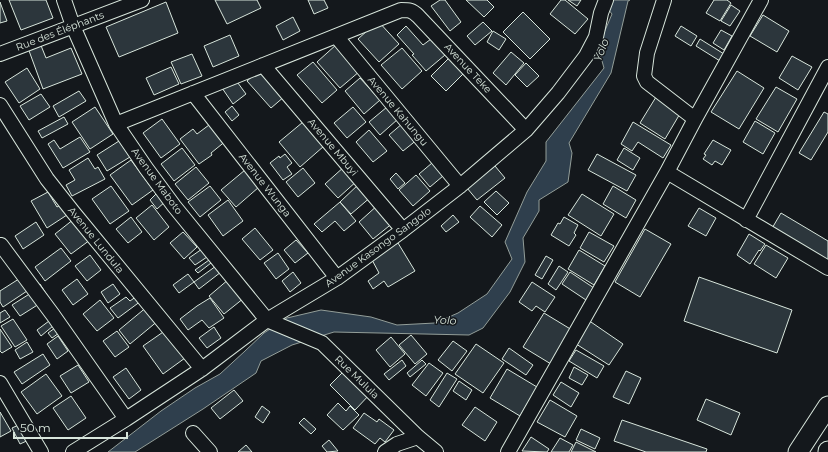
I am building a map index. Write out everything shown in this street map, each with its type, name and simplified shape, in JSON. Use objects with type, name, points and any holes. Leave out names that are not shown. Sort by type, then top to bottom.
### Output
[{"type":"main road","points":[[798,452],[828,406]]},
{"type":"street","name":"Avenue Maboto","points":[[64,0],[73,26],[116,124],[174,206],[267,320]]},
{"type":"street","name":"Rue des Éléphants","points":[[0,54],[142,0]]},
{"type":"street","name":"Avenue Kasongo Sangolo","points":[[72,452],[126,419],[202,369],[267,320],[337,278],[460,186],[526,130],[558,92],[586,56],[596,37],[601,13],[606,0]]},
{"type":"street","points":[[664,0],[647,53],[644,76],[647,82],[695,119]]},
{"type":"street","points":[[508,452],[667,172],[760,0]]},
{"type":"street","name":"Avenue Teke","points":[[336,36],[401,10],[414,12],[526,130]]},
{"type":"street","points":[[116,124],[336,36]]},
{"type":"street","name":"Avenue Kahungu","points":[[336,36],[460,186]]},
{"type":"street","name":"Avenue Mbuyi","points":[[263,65],[403,230]]},
{"type":"street","points":[[746,220],[828,67]]},
{"type":"street","name":"Avenue Wunga","points":[[193,93],[337,278]]},
{"type":"street","name":"Avenue Lundula","points":[[0,105],[47,179],[202,369]]},
{"type":"street","points":[[667,172],[828,268]]},
{"type":"street","points":[[1,245],[53,315],[126,419]]},
{"type":"street","name":"Rue Mulula","points":[[267,320],[322,343],[418,437],[436,452]]},
{"type":"street","points":[[0,382],[41,452]]},
{"type":"street","points":[[193,433],[210,452]]},
{"type":"street","points":[[385,452],[397,444],[418,437]]},
{"type":"water","name":"Yolo","points":[[613,0],[630,0],[628,1],[611,73],[569,143],[572,153],[568,182],[539,200],[539,211],[523,238],[525,262],[510,292],[483,328],[469,335],[334,332],[292,345],[261,361],[256,373],[135,452],[108,452],[161,411],[195,388],[220,374],[264,333],[287,318],[321,310],[371,317],[397,325],[435,323],[458,313],[487,294],[512,259],[505,242],[527,192],[546,161],[546,142],[604,68],[598,47],[612,14],[608,9]]},
{"type":"building","points":[[9,0],[46,0],[53,18],[21,30]]},
{"type":"building","points":[[215,0],[257,0],[261,8],[227,24]]},
{"type":"building","points":[[308,0],[324,0],[328,8],[314,14]]},
{"type":"building","points":[[440,0],[445,0],[461,22],[450,31],[431,6]]},
{"type":"building","points":[[466,0],[487,0],[494,7],[484,17]]},
{"type":"building","points":[[561,0],[565,0],[588,19],[575,34],[550,14]]},
{"type":"building","points":[[568,0],[581,0],[577,6]]},
{"type":"building","points":[[714,0],[727,0],[731,3],[720,21],[706,13]]},
{"type":"building","points":[[0,2],[7,21],[0,23]]},
{"type":"building","points":[[166,2],[178,33],[119,57],[106,27]]},
{"type":"building","points":[[731,5],[740,11],[730,26],[721,21]]},
{"type":"building","points":[[523,12],[550,39],[530,59],[503,32]]},
{"type":"building","points":[[763,15],[789,31],[777,52],[750,36]]},
{"type":"building","points":[[293,17],[300,31],[283,40],[276,26]]},
{"type":"building","points":[[378,21],[399,44],[379,62],[358,39]]},
{"type":"building","points":[[483,22],[492,31],[475,45],[467,36]]},
{"type":"building","points":[[406,26],[423,45],[431,39],[445,55],[426,71],[412,55],[414,54],[397,35]]},
{"type":"building","points":[[681,26],[697,36],[691,46],[675,36]]},
{"type":"building","points":[[721,30],[732,36],[724,50],[713,43]]},
{"type":"building","points":[[493,31],[506,39],[499,50],[487,42]]},
{"type":"building","points":[[230,35],[239,56],[213,67],[204,46]]},
{"type":"building","points":[[700,39],[724,54],[720,61],[696,46]]},
{"type":"building","points":[[40,43],[46,58],[71,48],[82,74],[43,89],[28,48]]},
{"type":"building","points":[[337,44],[360,71],[340,88],[317,62]]},
{"type":"building","points":[[402,48],[422,71],[402,89],[381,65]]},
{"type":"building","points":[[511,52],[524,63],[506,85],[493,73]]},
{"type":"building","points":[[192,54],[202,76],[181,84],[171,62]]},
{"type":"building","points":[[452,55],[467,70],[446,91],[431,76]]},
{"type":"building","points":[[792,56],[812,67],[798,90],[779,78]]},
{"type":"building","points":[[313,62],[337,90],[322,103],[297,75]]},
{"type":"building","points":[[526,63],[539,76],[527,87],[515,75]]},
{"type":"building","points":[[171,67],[179,84],[154,95],[146,78]]},
{"type":"building","points":[[27,68],[40,89],[19,103],[5,82]]},
{"type":"building","points":[[262,68],[285,96],[271,108],[247,81]]},
{"type":"building","points":[[737,71],[764,88],[739,129],[711,112]]},
{"type":"building","points":[[360,78],[380,100],[364,114],[345,91]]},
{"type":"building","points":[[235,79],[246,94],[233,104],[222,88]]},
{"type":"building","points":[[776,87],[797,99],[778,132],[756,119]]},
{"type":"building","points":[[79,91],[86,101],[59,117],[53,106]]},
{"type":"building","points":[[41,94],[50,107],[29,120],[20,106]]},
{"type":"building","points":[[656,97],[681,112],[665,139],[640,123]]},
{"type":"building","points":[[232,106],[239,115],[232,121],[225,112]]},
{"type":"building","points":[[95,107],[113,134],[90,149],[72,122]]},
{"type":"building","points":[[353,107],[366,122],[347,138],[334,123]]},
{"type":"building","points":[[387,107],[398,119],[380,135],[369,122]]},
{"type":"building","points":[[824,112],[828,114],[828,132],[811,160],[799,153]]},
{"type":"building","points":[[64,117],[68,124],[42,138],[38,131]]},
{"type":"building","points":[[162,119],[180,144],[161,158],[143,133]]},
{"type":"building","points":[[755,121],[775,133],[763,154],[743,142]]},
{"type":"building","points":[[213,122],[227,140],[211,153],[212,155],[199,164],[180,139],[193,129],[197,134]]},
{"type":"building","points":[[303,122],[324,146],[300,167],[279,142]]},
{"type":"building","points":[[633,122],[671,145],[663,158],[638,142],[632,151],[621,144]]},
{"type":"building","points":[[403,123],[418,139],[403,151],[389,135]]},
{"type":"building","points":[[369,130],[387,151],[373,162],[356,142]]},
{"type":"building","points":[[80,137],[90,152],[63,168],[48,144],[54,140],[60,149]]},
{"type":"building","points":[[713,140],[731,150],[722,165],[715,161],[712,165],[703,159],[706,155],[704,154]]},
{"type":"building","points":[[119,141],[130,157],[107,171],[97,155]]},
{"type":"building","points":[[182,148],[195,165],[174,181],[161,164]]},
{"type":"building","points":[[624,148],[640,158],[633,170],[617,160]]},
{"type":"building","points":[[285,154],[292,163],[287,167],[292,174],[283,180],[270,163],[279,156],[280,158]]},
{"type":"building","points":[[597,154],[636,175],[627,191],[588,170]]},
{"type":"building","points":[[88,158],[95,169],[98,167],[105,179],[72,196],[66,185],[75,180],[69,170]]},
{"type":"building","points":[[131,160],[153,190],[132,205],[110,175]]},
{"type":"building","points":[[432,163],[443,176],[430,187],[419,174]]},
{"type":"building","points":[[345,166],[358,180],[338,198],[325,184]]},
{"type":"building","points":[[495,166],[505,178],[477,200],[467,188]]},
{"type":"building","points":[[196,167],[209,183],[188,200],[175,184]]},
{"type":"building","points":[[303,168],[315,183],[298,197],[286,182]]},
{"type":"building","points":[[245,170],[259,187],[236,207],[221,190]]},
{"type":"building","points":[[396,173],[405,183],[398,189],[390,179]]},
{"type":"building","points":[[416,175],[430,191],[413,206],[399,190]]},
{"type":"building","points":[[360,183],[372,196],[351,214],[340,202]]},
{"type":"building","points":[[111,186],[129,211],[110,224],[92,199]]},
{"type":"building","points":[[210,186],[221,200],[200,217],[188,202]]},
{"type":"building","points":[[613,186],[636,200],[626,218],[603,204]]},
{"type":"building","points":[[496,191],[509,203],[497,215],[484,202]]},
{"type":"building","points":[[48,192],[57,207],[64,203],[70,213],[47,228],[31,201]]},
{"type":"building","points":[[158,192],[166,201],[157,209],[150,200]]},
{"type":"building","points":[[582,194],[614,214],[601,236],[568,215]]},
{"type":"building","points":[[228,200],[243,221],[223,236],[208,215]]},
{"type":"building","points":[[340,202],[356,221],[344,231],[335,221],[322,232],[314,224]]},
{"type":"building","points":[[379,204],[394,222],[373,239],[359,222]]},
{"type":"building","points":[[152,205],[169,227],[154,240],[136,218]]},
{"type":"building","points":[[480,206],[502,225],[492,237],[470,217]]},
{"type":"building","points":[[699,208],[716,218],[706,236],[688,226]]},
{"type":"building","points":[[781,213],[828,241],[828,264],[771,230]]},
{"type":"building","points":[[453,215],[459,222],[446,232],[441,226]]},
{"type":"building","points":[[131,217],[142,232],[128,243],[116,229]]},
{"type":"building","points":[[564,217],[578,225],[574,233],[576,235],[569,246],[551,235],[558,223],[560,224]]},
{"type":"building","points":[[74,219],[90,240],[71,254],[55,234]]},
{"type":"building","points":[[36,222],[44,235],[23,249],[15,236]]},
{"type":"building","points":[[255,228],[273,250],[260,260],[242,239]]},
{"type":"building","points":[[645,229],[671,244],[640,297],[615,282]]},
{"type":"building","points":[[183,232],[197,247],[184,259],[170,243]]},
{"type":"building","points":[[589,232],[614,246],[604,262],[580,248]]},
{"type":"building","points":[[749,234],[765,244],[750,264],[737,255]]},
{"type":"building","points":[[296,240],[308,253],[295,263],[284,250]]},
{"type":"building","points":[[398,243],[415,271],[388,287],[384,281],[373,289],[368,281],[379,273],[371,258]]},
{"type":"building","points":[[766,245],[788,258],[776,278],[754,264]]},
{"type":"building","points":[[61,248],[71,261],[45,281],[35,267]]},
{"type":"building","points":[[202,249],[207,257],[195,265],[189,258]]},
{"type":"building","points":[[579,250],[605,266],[594,285],[568,269]]},
{"type":"building","points":[[278,253],[289,269],[276,279],[264,263]]},
{"type":"building","points":[[90,255],[101,270],[87,281],[75,266]]},
{"type":"building","points":[[546,256],[553,260],[542,279],[535,275]]},
{"type":"building","points":[[209,260],[211,263],[198,273],[195,270]]},
{"type":"building","points":[[216,266],[221,272],[199,289],[194,282]]},
{"type":"building","points":[[559,266],[568,272],[556,290],[548,284]]},
{"type":"building","points":[[293,272],[301,283],[290,292],[282,281]]},
{"type":"building","points":[[570,272],[594,288],[586,300],[562,284]]},
{"type":"building","points":[[188,274],[194,282],[179,293],[173,285]]},
{"type":"building","points":[[25,275],[33,287],[3,307],[0,302],[0,291]]},
{"type":"building","points":[[699,277],[792,310],[777,353],[684,321]]},
{"type":"building","points":[[77,279],[88,294],[73,305],[62,290]]},
{"type":"building","points":[[229,279],[244,298],[224,314],[209,296]]},
{"type":"building","points":[[532,282],[555,297],[545,312],[536,306],[532,311],[519,302]]},
{"type":"building","points":[[40,284],[52,303],[39,304],[20,316],[12,305],[31,293],[30,290]]},
{"type":"building","points":[[113,284],[120,294],[108,303],[101,292]]},
{"type":"building","points":[[137,296],[141,301],[118,318],[110,308],[126,297],[130,301]]},
{"type":"building","points":[[210,298],[224,318],[209,328],[202,320],[188,330],[180,319]]},
{"type":"building","points":[[100,300],[114,318],[97,331],[83,314]]},
{"type":"building","points":[[148,306],[159,320],[130,344],[119,330]]},
{"type":"building","points":[[5,310],[10,317],[0,323],[0,313]]},
{"type":"building","points":[[544,313],[572,330],[551,364],[523,347]]},
{"type":"building","points":[[13,319],[27,340],[15,347],[1,326]]},
{"type":"building","points":[[588,320],[623,344],[609,365],[573,342]]},
{"type":"building","points":[[49,321],[53,326],[41,336],[37,330]]},
{"type":"building","points":[[214,327],[221,338],[207,348],[199,338]]},
{"type":"building","points":[[55,328],[59,333],[52,338],[48,333]]},
{"type":"building","points":[[0,329],[12,347],[2,353],[0,351]]},
{"type":"building","points":[[166,330],[185,358],[163,374],[143,346]]},
{"type":"building","points":[[117,331],[129,347],[115,357],[103,341]]},
{"type":"building","points":[[411,335],[427,354],[415,364],[399,345]]},
{"type":"building","points":[[58,336],[68,351],[57,359],[47,344]]},
{"type":"building","points":[[391,337],[405,354],[390,367],[376,350]]},
{"type":"building","points":[[453,341],[467,351],[452,371],[438,360]]},
{"type":"building","points":[[27,342],[33,352],[20,359],[15,350]]},
{"type":"building","points":[[476,344],[504,363],[483,393],[455,374]]},
{"type":"building","points":[[509,348],[533,365],[526,375],[502,359]]},
{"type":"building","points":[[576,350],[604,366],[597,378],[569,361]]},
{"type":"building","points":[[43,354],[50,365],[22,384],[14,372]]},
{"type":"building","points":[[402,360],[406,366],[389,380],[384,374]]},
{"type":"building","points":[[422,360],[426,364],[410,377],[407,373]]},
{"type":"building","points":[[429,363],[443,373],[426,396],[412,385]]},
{"type":"building","points":[[78,365],[89,382],[71,393],[60,376]]},
{"type":"building","points":[[574,367],[588,375],[582,385],[569,378]]},
{"type":"building","points":[[126,368],[141,390],[129,399],[113,377]]},
{"type":"building","points":[[346,369],[371,393],[355,410],[330,385]]},
{"type":"building","points":[[507,369],[537,387],[520,416],[490,398]]},
{"type":"building","points":[[626,371],[641,378],[629,404],[613,397]]},
{"type":"building","points":[[447,373],[457,379],[439,407],[430,400]]},
{"type":"building","points":[[46,374],[62,396],[37,414],[21,392]]},
{"type":"building","points":[[459,381],[472,390],[466,400],[453,391]]},
{"type":"building","points":[[561,382],[579,393],[571,407],[553,395]]},
{"type":"building","points":[[234,390],[243,401],[220,419],[211,408]]},
{"type":"building","points":[[71,396],[86,418],[68,430],[53,408]]},
{"type":"building","points":[[706,399],[740,413],[731,435],[697,420]]},
{"type":"building","points":[[550,400],[577,416],[565,437],[537,422]]},
{"type":"building","points":[[338,403],[346,411],[350,406],[359,415],[343,430],[327,415]]},
{"type":"building","points":[[262,406],[270,412],[263,423],[255,417]]},
{"type":"building","points":[[475,407],[497,422],[485,441],[462,425]]},
{"type":"building","points":[[0,412],[11,431],[0,437]]},
{"type":"building","points":[[364,413],[377,422],[379,419],[394,430],[385,442],[380,438],[375,444],[353,428]]},
{"type":"building","points":[[304,418],[316,429],[311,434],[299,423]]},
{"type":"building","points":[[622,420],[707,449],[706,452],[646,452],[614,441]]},
{"type":"building","points":[[23,423],[31,439],[20,444],[12,428]]},
{"type":"building","points":[[581,429],[600,438],[595,449],[576,440]]},
{"type":"building","points":[[531,437],[549,449],[547,452],[522,451]]},
{"type":"building","points":[[560,438],[573,445],[569,452],[551,452]]},
{"type":"building","points":[[329,440],[338,451],[327,452],[322,446]]},
{"type":"building","points":[[576,442],[596,452],[571,452]]},
{"type":"building","points":[[246,445],[252,452],[238,452]]}]
